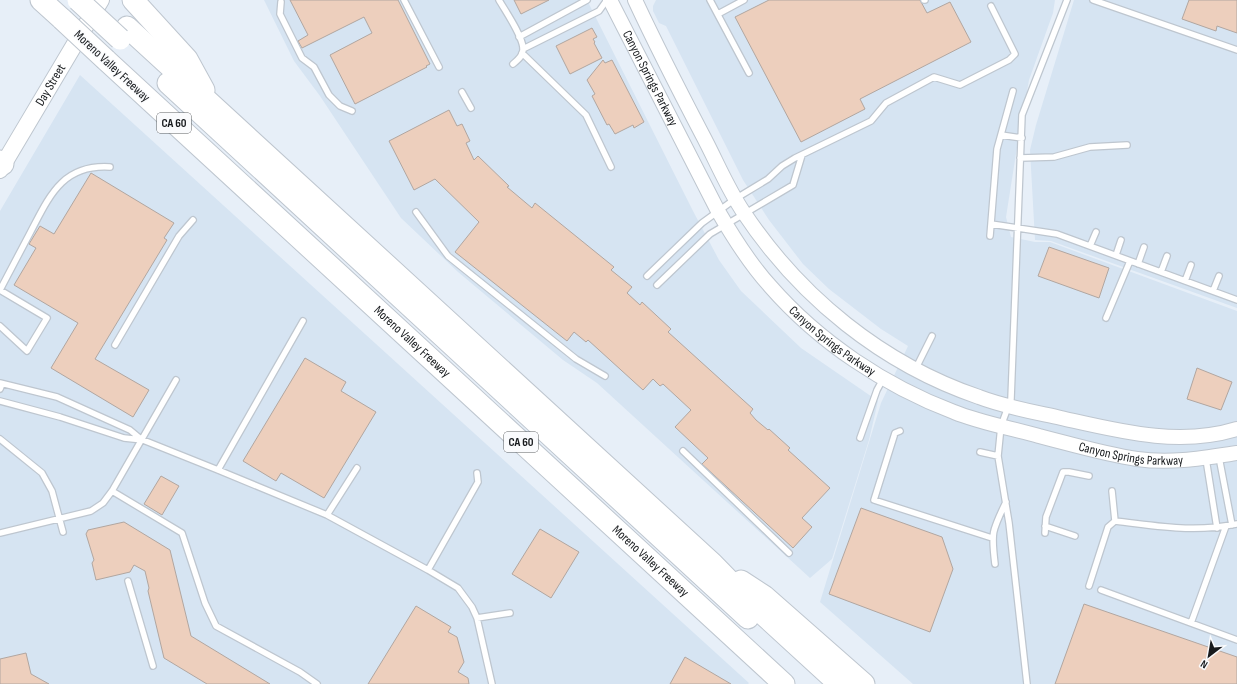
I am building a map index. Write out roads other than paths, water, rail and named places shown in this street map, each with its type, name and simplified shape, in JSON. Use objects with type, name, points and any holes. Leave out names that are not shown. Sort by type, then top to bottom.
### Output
[{"type":"highway","name":"Moreno Valley Freeway","points":[[34,0],[52,10],[784,684]]},
{"type":"highway","points":[[78,0],[211,102],[713,564],[755,607],[839,684]]},
{"type":"highway","points":[[97,0],[123,33],[818,684]]},
{"type":"highway","points":[[136,4],[186,59],[211,102]]},
{"type":"highway","points":[[713,564],[764,596],[864,684]]},
{"type":"main road","name":"Day Street","points":[[1,164],[101,0]]},
{"type":"street","name":"Canyon Springs Parkway","points":[[609,0],[718,211],[735,240],[769,286],[804,321],[843,352],[912,394],[955,413],[1001,426],[1137,459],[1176,460],[1237,453]]},
{"type":"street","name":"Canyon Springs Parkway","points":[[635,0],[735,199],[744,214],[798,282],[819,302],[875,346],[915,370],[979,397],[1008,406],[1117,431],[1162,437],[1212,436],[1237,429]]},
{"type":"lane","points":[[404,0],[439,67]]},
{"type":"lane","points":[[499,0],[519,37],[523,51],[586,115],[611,166]]},
{"type":"lane","points":[[519,37],[587,0]]},
{"type":"lane","points":[[514,64],[521,56],[523,51],[599,11],[609,0]]},
{"type":"lane","points":[[710,0],[749,73]]},
{"type":"lane","points":[[718,14],[744,0]]},
{"type":"lane","points":[[1027,684],[1006,502],[998,456],[1001,426],[1011,399],[1022,115],[1067,0]]},
{"type":"lane","points":[[1093,0],[1237,50]]},
{"type":"lane","points":[[281,2],[280,14],[302,58],[314,67],[329,95],[340,106],[352,111]]},
{"type":"lane","points":[[647,276],[702,223],[718,211],[768,179],[782,166],[871,121],[886,103],[934,77],[960,85],[1009,60],[1014,54],[991,6]]},
{"type":"lane","points":[[990,236],[997,149],[1013,91]]},
{"type":"lane","points":[[462,92],[471,108]]},
{"type":"lane","points":[[1001,135],[1022,138]]},
{"type":"lane","points":[[1020,158],[1054,157],[1090,147],[1127,145]]},
{"type":"lane","points":[[657,285],[710,234],[793,185],[802,155]]},
{"type":"lane","points":[[0,326],[27,351],[47,318],[0,290],[50,195],[62,182],[73,174],[100,167],[110,167]]},
{"type":"lane","points":[[416,212],[448,256],[576,360],[605,376]]},
{"type":"lane","points":[[115,345],[179,236],[193,220]]},
{"type":"lane","points":[[990,224],[1057,234],[1237,300]]},
{"type":"lane","points":[[1090,246],[1096,232]]},
{"type":"lane","points":[[1116,255],[1121,240]]},
{"type":"lane","points":[[1138,264],[1144,247]]},
{"type":"lane","points":[[1161,272],[1167,256]]},
{"type":"lane","points":[[1106,318],[1130,261]]},
{"type":"lane","points":[[1185,281],[1191,266]]},
{"type":"lane","points":[[1213,291],[1219,276]]},
{"type":"lane","points":[[218,470],[302,322]]},
{"type":"lane","points":[[915,370],[932,336]]},
{"type":"lane","points":[[860,438],[876,390],[884,378]]},
{"type":"lane","points":[[0,533],[91,511],[103,503],[143,440],[176,380]]},
{"type":"lane","points":[[1,385],[57,397],[130,430],[143,440],[327,515],[458,588],[472,606],[477,618],[492,684]]},
{"type":"lane","points":[[0,401],[60,417],[124,438],[143,440]]},
{"type":"lane","points":[[900,431],[896,433],[874,500],[992,538]]},
{"type":"lane","points":[[0,439],[42,473],[52,491],[61,518],[63,532]]},
{"type":"lane","points":[[683,451],[789,553]]},
{"type":"lane","points":[[980,452],[998,456]]},
{"type":"lane","points":[[1191,623],[1232,525],[1212,457]]},
{"type":"lane","points":[[1212,457],[1217,528]]},
{"type":"lane","points":[[327,515],[357,468]]},
{"type":"lane","points":[[1045,533],[1046,517],[1063,472],[1089,476]]},
{"type":"lane","points":[[428,570],[478,482],[477,473]]},
{"type":"lane","points":[[112,491],[182,533],[205,602],[216,626],[300,672],[318,684]]},
{"type":"lane","points":[[1112,491],[1115,521]]},
{"type":"lane","points":[[995,564],[992,538],[993,529],[1006,502]]},
{"type":"lane","points":[[1089,586],[1108,527],[1115,521],[1191,530],[1232,525]]},
{"type":"lane","points":[[1045,526],[1076,536]]},
{"type":"lane","points":[[128,581],[153,666]]},
{"type":"lane","points":[[1101,590],[1237,640]]},
{"type":"lane","points":[[477,618],[510,614]]}]
